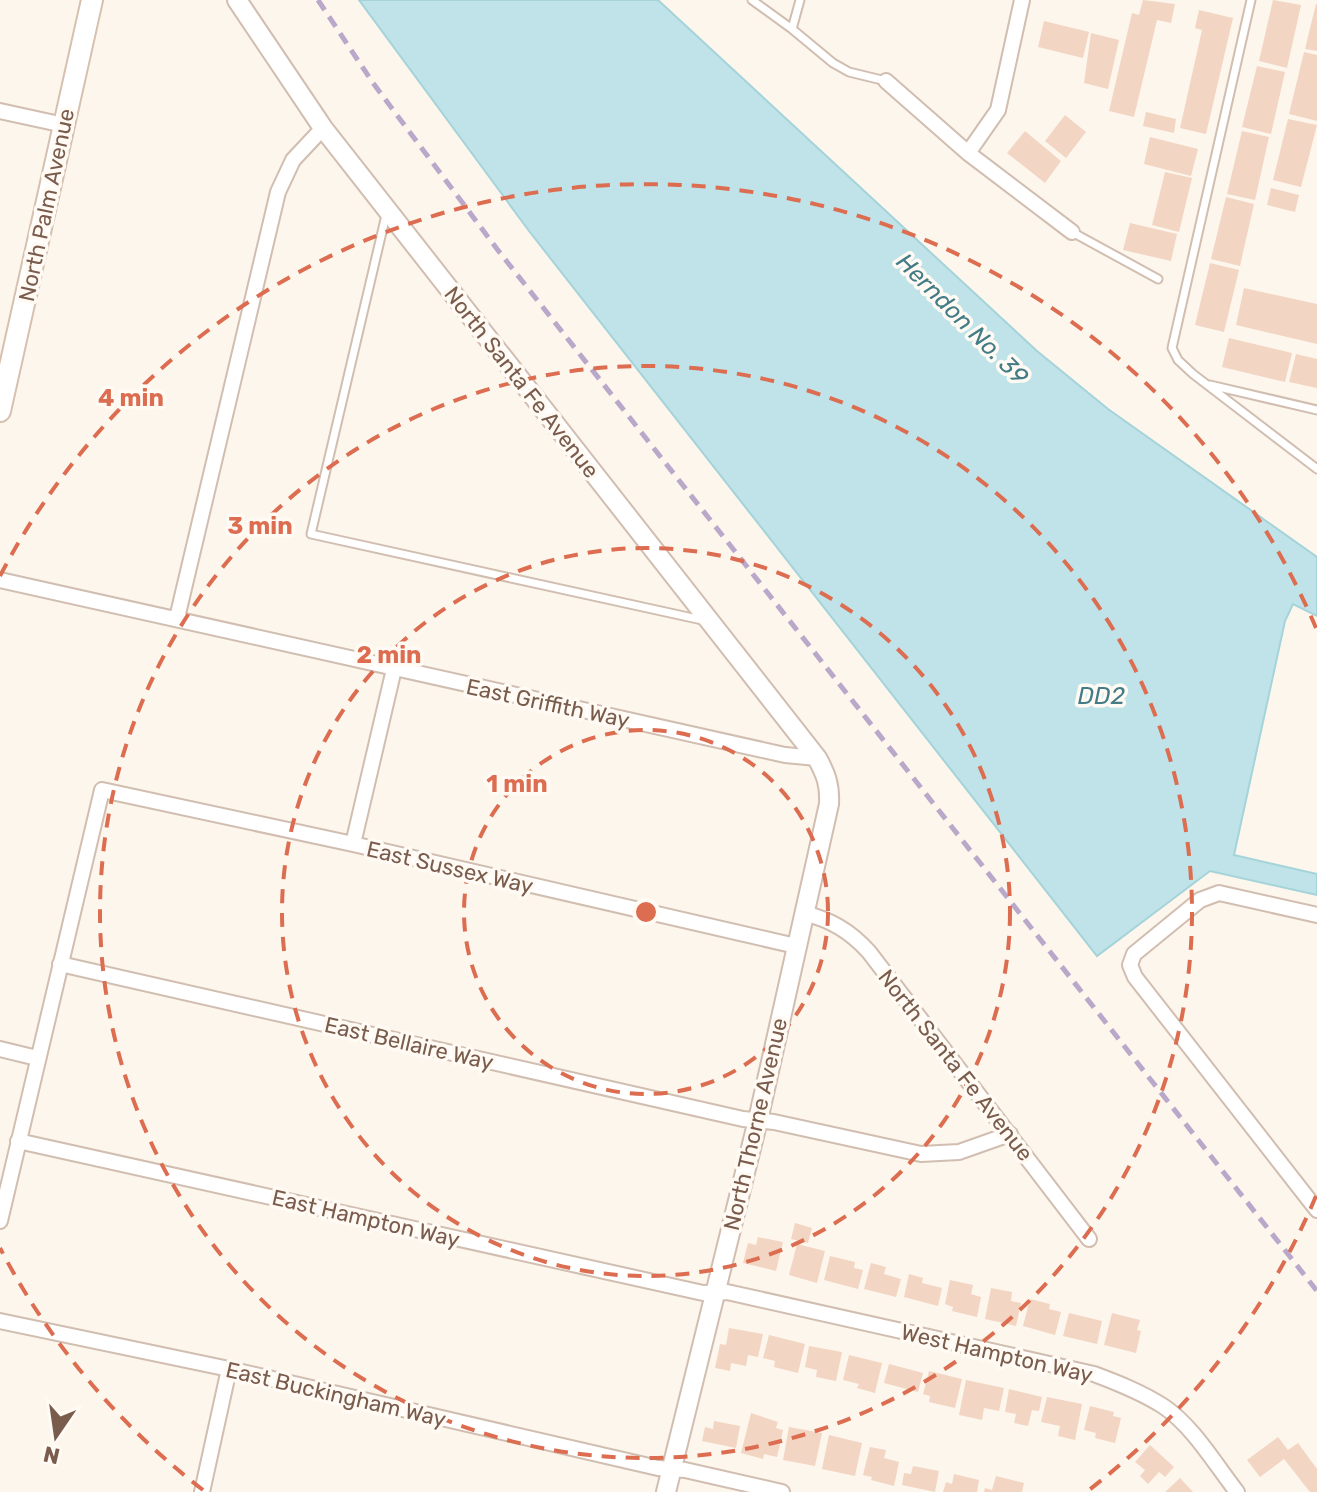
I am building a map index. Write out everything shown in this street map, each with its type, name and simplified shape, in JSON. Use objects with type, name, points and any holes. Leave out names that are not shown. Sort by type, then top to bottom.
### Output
[{"type":"main road","name":"North Palm Avenue","points":[[0,411],[8,343],[64,125],[92,0]]},
{"type":"street","name":"North Santa Fe Avenue","points":[[237,0],[323,128],[817,758]]},
{"type":"street","points":[[968,153],[998,110],[1022,0]]},
{"type":"street","points":[[886,81],[968,153],[1072,232]]},
{"type":"street","points":[[0,111],[64,125]]},
{"type":"street","points":[[177,618],[278,192],[293,160],[323,128]]},
{"type":"street","name":"East Griffith Way","points":[[0,580],[785,755],[817,758]]},
{"type":"street","points":[[353,844],[394,669]]},
{"type":"street","name":"North Thorne Avenue","points":[[666,1492],[758,1120],[829,804],[830,787],[817,758]]},
{"type":"street","name":"East Sussex Way","points":[[60,964],[102,790],[796,946]]},
{"type":"street","points":[[1317,915],[1219,893],[1200,900],[1134,954],[1130,965],[1135,977],[1317,1210]]},
{"type":"street","name":"North Santa Fe Avenue","points":[[804,913],[832,922],[857,939],[1089,1239]]},
{"type":"street","points":[[0,1221],[60,964]]},
{"type":"street","name":"East Bellaire Way","points":[[60,964],[743,1119],[921,1154],[959,1152],[1010,1134]]},
{"type":"street","points":[[0,1049],[37,1058]]},
{"type":"street","name":"East Hampton Way","points":[[18,1141],[656,1283],[715,1293]]},
{"type":"street","name":"West Hampton Way","points":[[715,1293],[727,1292],[1079,1371],[1124,1385],[1165,1407],[1187,1427],[1237,1492]]},
{"type":"street","name":"East Buckingham Way","points":[[0,1321],[782,1492]]},
{"type":"street","points":[[202,1492],[229,1369]]},
{"type":"lane","points":[[752,0],[849,72],[886,81]]},
{"type":"lane","points":[[792,29],[800,0]]},
{"type":"lane","points":[[1251,0],[1172,348],[1178,360],[1206,384],[1317,469]]},
{"type":"lane","points":[[387,209],[311,534],[708,621]]},
{"type":"lane","points":[[1072,232],[1158,279]]},
{"type":"lane","points":[[1206,384],[1317,410]]},
{"type":"water","name":"DD2","points":[[359,0],[658,0],[1037,351],[1108,409],[1317,557],[1317,616],[1293,604],[1285,621],[1234,855],[1317,874],[1317,895],[1210,871],[1097,956],[529,231]]},
{"type":"building","points":[[1143,0],[1175,4],[1171,23],[1157,20],[1134,117],[1109,111],[1132,13],[1139,15]]},
{"type":"building","points":[[1273,0],[1301,5],[1287,68],[1259,61]]},
{"type":"building","points":[[1317,4],[1317,51],[1305,49]]},
{"type":"building","points":[[1199,10],[1233,18],[1206,134],[1180,128],[1202,30],[1195,28]]},
{"type":"building","points":[[1044,21],[1089,32],[1083,58],[1038,47]]},
{"type":"building","points":[[1091,33],[1119,40],[1108,89],[1084,83]]},
{"type":"building","points":[[1304,52],[1317,55],[1317,121],[1289,114]]},
{"type":"building","points":[[1257,66],[1285,72],[1271,134],[1242,127]]},
{"type":"building","points":[[1146,112],[1176,119],[1174,133],[1143,126]]},
{"type":"building","points":[[1065,115],[1086,132],[1066,158],[1045,141]]},
{"type":"building","points":[[1288,119],[1317,125],[1301,187],[1273,180]]},
{"type":"building","points":[[1025,131],[1061,161],[1045,183],[1007,153]]},
{"type":"building","points":[[1242,131],[1269,137],[1255,200],[1227,194]]},
{"type":"building","points":[[1150,137],[1198,149],[1191,176],[1144,164]]},
{"type":"building","points":[[1165,172],[1192,178],[1179,232],[1152,225]]},
{"type":"building","points":[[1271,188],[1299,195],[1295,212],[1267,205]]},
{"type":"building","points":[[1226,197],[1254,204],[1240,266],[1211,259]]},
{"type":"building","points":[[1130,223],[1177,234],[1171,261],[1123,250]]},
{"type":"building","points":[[1210,263],[1239,270],[1224,332],[1195,325]]},
{"type":"building","points":[[1244,288],[1317,304],[1317,344],[1236,325]]},
{"type":"building","points":[[1229,338],[1292,353],[1285,382],[1222,367]]},
{"type":"building","points":[[1296,354],[1317,359],[1317,388],[1289,382]]},
{"type":"building","points":[[795,1223],[812,1228],[808,1243],[791,1239]]},
{"type":"building","points":[[758,1237],[783,1242],[776,1271],[743,1263],[748,1243],[756,1245]]},
{"type":"building","points":[[797,1244],[825,1251],[817,1283],[789,1275]]},
{"type":"building","points":[[830,1256],[855,1262],[854,1268],[863,1270],[858,1289],[824,1280]]},
{"type":"building","points":[[871,1263],[886,1267],[884,1274],[901,1279],[896,1297],[864,1289]]},
{"type":"building","points":[[909,1274],[923,1278],[922,1283],[942,1288],[938,1306],[904,1297]]},
{"type":"building","points":[[950,1280],[973,1285],[971,1294],[981,1297],[977,1317],[952,1311],[953,1307],[945,1304]]},
{"type":"building","points":[[991,1288],[1012,1292],[1011,1301],[1021,1303],[1016,1326],[985,1319]]},
{"type":"building","points":[[1030,1299],[1050,1304],[1049,1309],[1061,1312],[1055,1335],[1023,1326]]},
{"type":"building","points":[[1069,1313],[1102,1321],[1097,1344],[1063,1336]]},
{"type":"building","points":[[1112,1313],[1140,1320],[1136,1353],[1104,1345]]},
{"type":"building","points":[[729,1328],[763,1334],[758,1357],[748,1355],[746,1366],[731,1363],[730,1371],[715,1368],[720,1344],[726,1345]]},
{"type":"building","points":[[769,1335],[805,1344],[798,1373],[774,1367],[775,1361],[763,1358]]},
{"type":"building","points":[[809,1346],[842,1352],[836,1381],[816,1377],[817,1370],[805,1367]]},
{"type":"building","points":[[849,1355],[882,1363],[875,1393],[843,1380]]},
{"type":"building","points":[[889,1364],[923,1373],[918,1392],[884,1383]]},
{"type":"building","points":[[929,1371],[962,1379],[955,1408],[929,1402],[930,1396],[923,1394]]},
{"type":"building","points":[[966,1380],[1004,1388],[999,1411],[984,1408],[982,1420],[959,1415]]},
{"type":"building","points":[[1009,1389],[1042,1397],[1039,1411],[1032,1410],[1028,1426],[1014,1423],[1016,1414],[1005,1412]]},
{"type":"building","points":[[1047,1397],[1082,1404],[1075,1440],[1058,1436],[1060,1426],[1041,1422]]},
{"type":"building","points":[[1090,1406],[1114,1412],[1113,1416],[1121,1418],[1115,1443],[1095,1438],[1096,1433],[1084,1430]]},
{"type":"building","points":[[751,1413],[778,1422],[776,1428],[783,1430],[777,1457],[764,1454],[763,1459],[741,1453]]},
{"type":"building","points":[[714,1421],[740,1426],[736,1448],[702,1441],[705,1427],[713,1429]]},
{"type":"building","points":[[789,1427],[822,1433],[815,1466],[783,1460]]},
{"type":"building","points":[[829,1435],[862,1443],[855,1476],[822,1469]]},
{"type":"building","points":[[1278,1437],[1288,1450],[1298,1443],[1317,1469],[1317,1492],[1310,1492],[1284,1459],[1260,1477],[1247,1460]]},
{"type":"building","points":[[1150,1445],[1174,1467],[1165,1477],[1159,1472],[1148,1484],[1140,1476],[1145,1470],[1135,1462]]},
{"type":"building","points":[[870,1447],[886,1450],[884,1458],[899,1462],[894,1486],[863,1475]]},
{"type":"building","points":[[913,1466],[939,1471],[935,1492],[902,1485],[904,1473],[911,1474]]},
{"type":"building","points":[[954,1474],[979,1480],[977,1492],[943,1492],[946,1482],[952,1484]]},
{"type":"building","points":[[996,1476],[1024,1483],[1022,1492],[984,1492],[985,1488],[992,1490]]},
{"type":"building","points":[[1180,1478],[1193,1492],[1165,1492]]},
{"type":"railway","points":[[318,0],[373,83],[497,249],[1317,1291]]},
{"type":"water label","name":"Herndon No. 39","points":[[962,319]]}]
